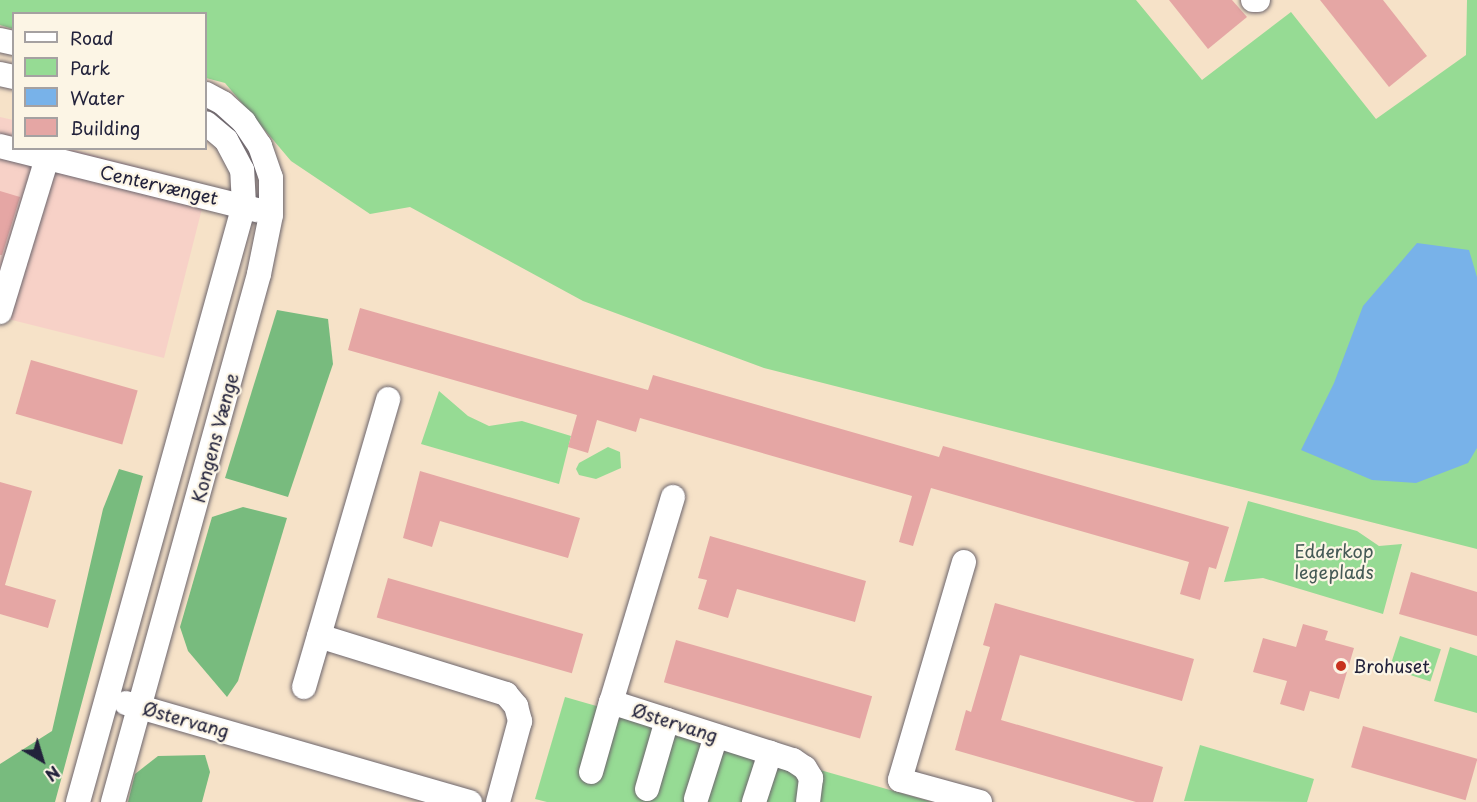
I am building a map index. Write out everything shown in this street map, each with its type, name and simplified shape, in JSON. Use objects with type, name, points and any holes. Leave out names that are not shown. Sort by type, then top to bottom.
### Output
[{"type":"street","name":"Kongens Vænge","points":[[113,802],[259,274],[271,215],[271,178],[260,146],[244,122],[223,103],[207,95]]},
{"type":"street","name":"Kongens Vænge","points":[[78,802],[244,205],[242,170],[226,140],[207,124]]},
{"type":"street","name":"Centervænget","points":[[16,150],[244,205],[271,215]]},
{"type":"street","points":[[0,312],[47,158]]},
{"type":"street","points":[[304,687],[388,399]]},
{"type":"street","name":"Østervang","points":[[674,497],[611,702],[770,753],[805,768],[811,778],[808,802]]},
{"type":"street","points":[[964,562],[900,780],[980,802]]},
{"type":"street","points":[[318,636],[506,694],[516,706],[520,721],[498,802]]},
{"type":"street","name":"Østervang","points":[[108,698],[470,802]]},
{"type":"street","points":[[591,772],[611,702]]},
{"type":"street","points":[[647,789],[667,720]]},
{"type":"street","points":[[696,799],[716,736]]},
{"type":"street","points":[[754,802],[770,753]]},
{"type":"shaded area","points":[[0,117],[12,120],[12,150],[74,150],[208,185],[164,358],[0,317]]},
{"type":"green space","points":[[0,0],[1136,0],[1202,80],[1291,12],[1376,119],[1466,55],[1467,0],[1477,0],[1477,549],[764,368],[583,301],[410,207],[370,214],[291,161],[225,83],[207,78],[207,12],[12,12],[12,29],[0,25]]},
{"type":"green space","points":[[277,310],[328,319],[333,364],[288,497],[225,478]]},
{"type":"green space","points":[[439,391],[468,416],[489,426],[522,421],[571,436],[559,484],[421,444]]},
{"type":"green space","points":[[608,447],[620,452],[621,468],[596,479],[579,475],[576,469],[579,463]]},
{"type":"green space","points":[[119,469],[143,476],[55,802],[0,802],[0,764],[52,731],[103,509]]},
{"type":"green space","name":"Edderkop legeplads","points":[[1248,501],[1357,531],[1379,546],[1402,544],[1383,614],[1263,578],[1224,582]]},
{"type":"green space","points":[[243,507],[287,518],[238,681],[227,697],[188,651],[180,627],[212,517]]},
{"type":"green space","points":[[1400,636],[1441,649],[1430,682],[1389,668]]},
{"type":"green space","points":[[1450,647],[1477,656],[1477,713],[1434,701]]},
{"type":"green space","points":[[565,697],[932,802],[547,802],[535,799]]},
{"type":"green space","points":[[1200,745],[1314,779],[1307,802],[1184,801]]},
{"type":"green space","points":[[205,755],[210,772],[202,802],[128,802],[135,774],[158,756]]},
{"type":"water","points":[[1417,243],[1469,250],[1477,277],[1477,448],[1468,463],[1416,483],[1372,480],[1301,450],[1334,383],[1363,306]]},
{"type":"building","points":[[1169,0],[1232,0],[1247,17],[1208,49]]},
{"type":"building","points":[[1320,0],[1383,0],[1427,56],[1389,87]]},
{"type":"building","points":[[0,191],[20,197],[2,255],[0,255]]},
{"type":"building","points":[[360,308],[648,390],[653,375],[939,457],[943,446],[1229,527],[1216,569],[1209,567],[1200,600],[1180,594],[1189,562],[931,488],[913,546],[899,542],[912,496],[640,418],[636,432],[597,420],[588,453],[568,447],[577,415],[348,350]]},
{"type":"building","points":[[31,360],[138,391],[122,444],[16,414]]},
{"type":"building","points":[[420,471],[580,518],[568,558],[440,521],[432,547],[403,538]]},
{"type":"building","points":[[0,482],[32,491],[5,585],[56,600],[48,628],[0,614]]},
{"type":"building","points":[[710,536],[866,581],[855,622],[737,589],[728,618],[698,609],[707,580],[698,578]]},
{"type":"building","points":[[1411,572],[1477,592],[1477,636],[1399,614]]},
{"type":"building","points":[[388,578],[583,634],[572,673],[377,617]]},
{"type":"building","points":[[995,603],[1194,659],[1182,701],[1020,655],[1001,720],[1163,767],[1153,802],[1136,802],[955,750],[966,710],[971,712],[990,647],[983,645]]},
{"type":"building","points":[[1303,624],[1328,631],[1325,640],[1354,648],[1339,699],[1310,691],[1304,711],[1280,704],[1287,681],[1253,672],[1263,638],[1296,647]]},
{"type":"building","points":[[676,640],[872,696],[860,739],[664,682]]},
{"type":"building","points":[[1363,726],[1477,759],[1466,800],[1351,767]]},
{"type":"place","name":"Brohuset","points":[[1341,666]]}]
